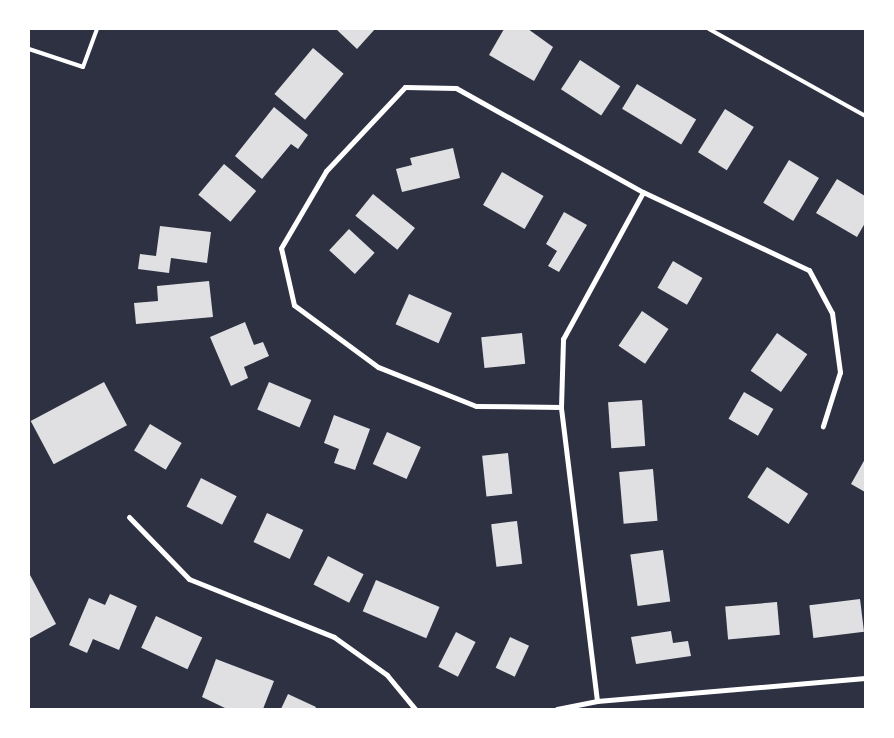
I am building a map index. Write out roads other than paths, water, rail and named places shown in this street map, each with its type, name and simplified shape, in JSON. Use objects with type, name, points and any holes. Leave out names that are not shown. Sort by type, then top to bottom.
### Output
[{"type":"street","points":[[560,407],[476,406],[378,367],[294,304],[281,248],[326,171],[405,88],[456,88],[643,192],[808,270],[832,312],[840,372],[823,426]]},
{"type":"street","points":[[597,701],[560,407],[564,339],[643,192]]},
{"type":"street","points":[[129,517],[189,579],[334,637],[387,675],[415,709]]},
{"type":"street","points":[[557,709],[597,701],[865,678]]},
{"type":"lane","points":[[29,49],[83,67],[97,29]]},
{"type":"lane","points":[[709,29],[865,116]]}]
